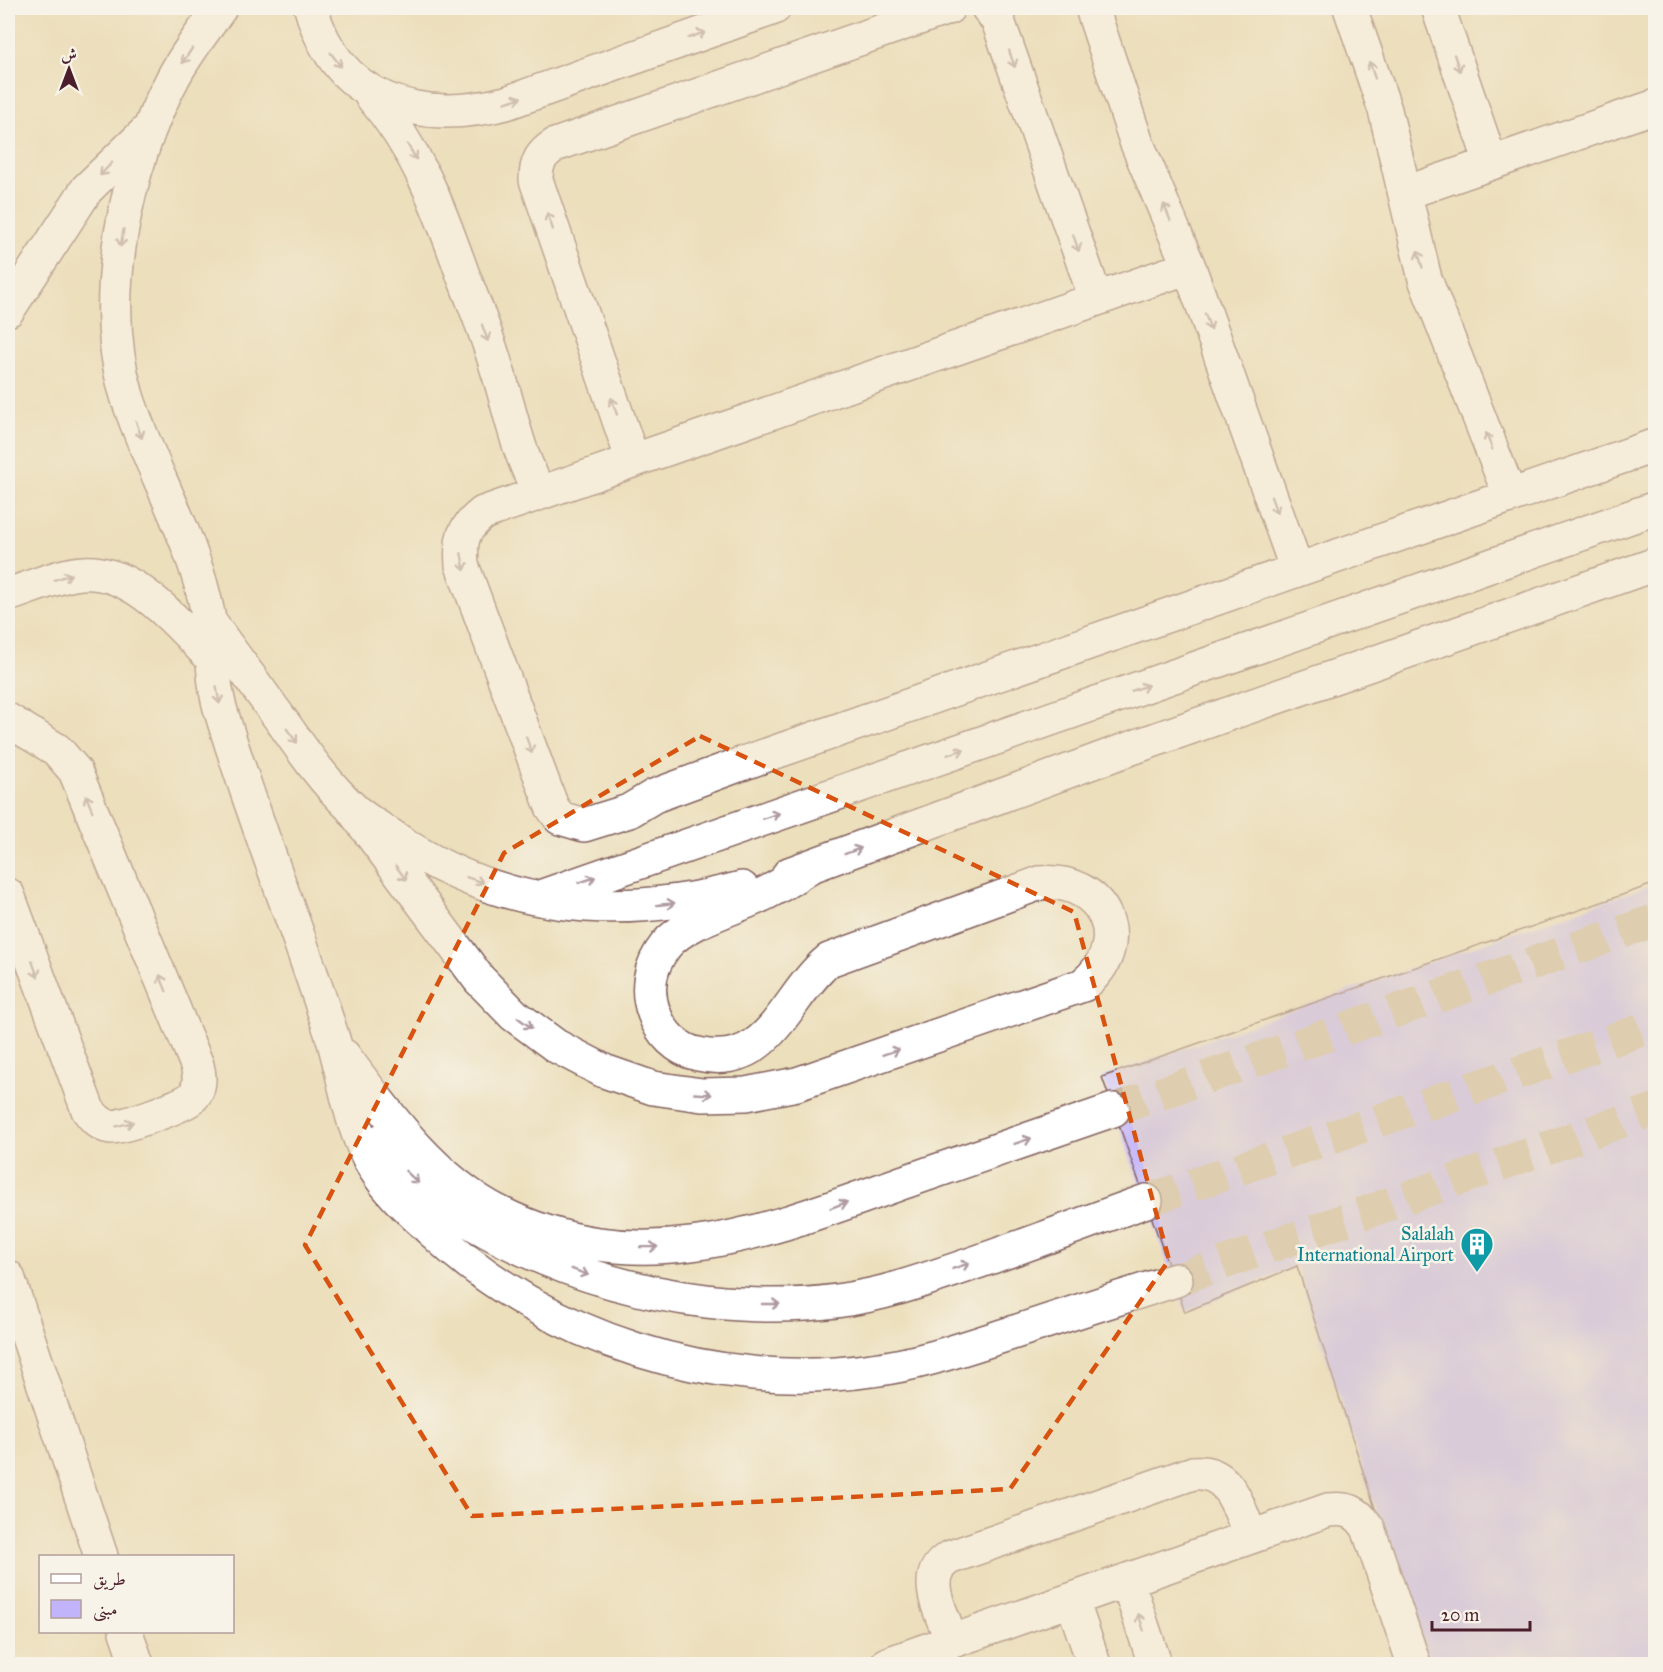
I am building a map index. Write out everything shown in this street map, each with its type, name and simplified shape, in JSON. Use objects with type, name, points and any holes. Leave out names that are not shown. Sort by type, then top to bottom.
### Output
[{"type":"street","points":[[220,8],[174,75],[149,129],[128,206],[117,267],[116,328],[125,390],[146,448],[180,522],[198,572],[209,621],[211,657],[219,703],[334,1042],[355,1126],[375,1168],[399,1199],[453,1250],[514,1294],[570,1324],[650,1354],[723,1369],[797,1375],[872,1370],[945,1354],[1176,1280]]},
{"type":"street","points":[[311,8],[317,30],[337,63],[365,88],[393,121],[416,157],[434,195],[495,363],[519,450],[540,493]]},
{"type":"street","points":[[365,88],[397,105],[435,112],[473,111],[506,102],[774,8]]},
{"type":"street","points":[[633,461],[536,180],[536,165],[543,153],[555,145],[948,8]]},
{"type":"street","points":[[987,8],[998,21],[1096,299]]},
{"type":"street","points":[[1092,8],[1136,141],[1189,267],[1297,570]]},
{"type":"street","points":[[1350,8],[1385,110],[1425,279],[1510,496]]},
{"type":"street","points":[[1438,8],[1491,163]]},
{"type":"street","points":[[1405,193],[1656,106]]},
{"type":"street","points":[[8,310],[87,189],[149,129]]},
{"type":"street","points":[[1189,267],[483,513],[470,524],[460,541],[462,565],[552,807],[560,818],[584,825],[629,811],[654,796],[741,764],[1656,444]]},
{"type":"street","points":[[532,899],[1656,508]]},
{"type":"street","points":[[353,810],[413,851],[458,875],[532,899],[582,907],[632,907],[672,903],[740,889],[809,867],[1120,752],[1656,564]]},
{"type":"street","points":[[8,595],[74,574],[98,573],[124,583],[151,599],[211,657]]},
{"type":"street","points":[[209,621],[317,770],[353,810],[479,979],[514,1015],[556,1046],[604,1071],[653,1088],[702,1095],[735,1094],[797,1084],[1083,986],[1096,975],[1106,959],[1110,943],[1109,925],[1096,902],[1075,886],[1058,882],[1040,883],[829,960],[817,970],[772,1030],[756,1046],[735,1056],[713,1058],[691,1053],[672,1041],[658,1024],[651,1004],[649,982],[655,962],[667,943],[687,929],[762,895],[809,867]]},
{"type":"street","points":[[8,720],[57,750],[75,771],[197,1065],[200,1077],[197,1090],[190,1100],[124,1126],[110,1127],[97,1121],[88,1110],[8,895]]},
{"type":"street","points":[[334,1042],[372,1094],[494,1223],[602,1245],[657,1247],[735,1238],[772,1229],[1113,1110]]},
{"type":"street","points":[[343,1077],[395,1161],[435,1198],[494,1223],[593,1277],[653,1293],[713,1302],[775,1304],[836,1300],[897,1288],[1146,1201]]},
{"type":"street","points":[[8,1277],[100,1555]]},
{"type":"street","points":[[952,1641],[932,1582],[935,1571],[942,1562],[962,1553],[1193,1473],[1205,1472],[1225,1482],[1251,1537]]},
{"type":"street","points":[[887,1665],[1328,1510],[1345,1508],[1359,1515],[1368,1528],[1414,1665]]},
{"type":"street","points":[[1127,1580],[1155,1665]]},
{"type":"street","points":[[1072,1600],[1094,1665]]},
{"type":"street","points":[[126,1633],[137,1665]]},
{"type":"highlighted area","points":[[700,736],[1074,912],[1169,1260],[1010,1489],[472,1516],[305,1245],[504,853]]},
{"type":"building","name":"Salalah International Airport","points":[[1656,883],[1656,1664],[1425,1664],[1297,1266],[1185,1312],[1102,1077]]},
{"type":"tunnel","points":[[1113,1110],[1656,920]]},
{"type":"tunnel","points":[[1146,1201],[1656,1025]]},
{"type":"tunnel","points":[[1176,1280],[1656,1109]]},
{"type":"place","name":"Salalah International Airport","points":[[1477,1273]]}]
